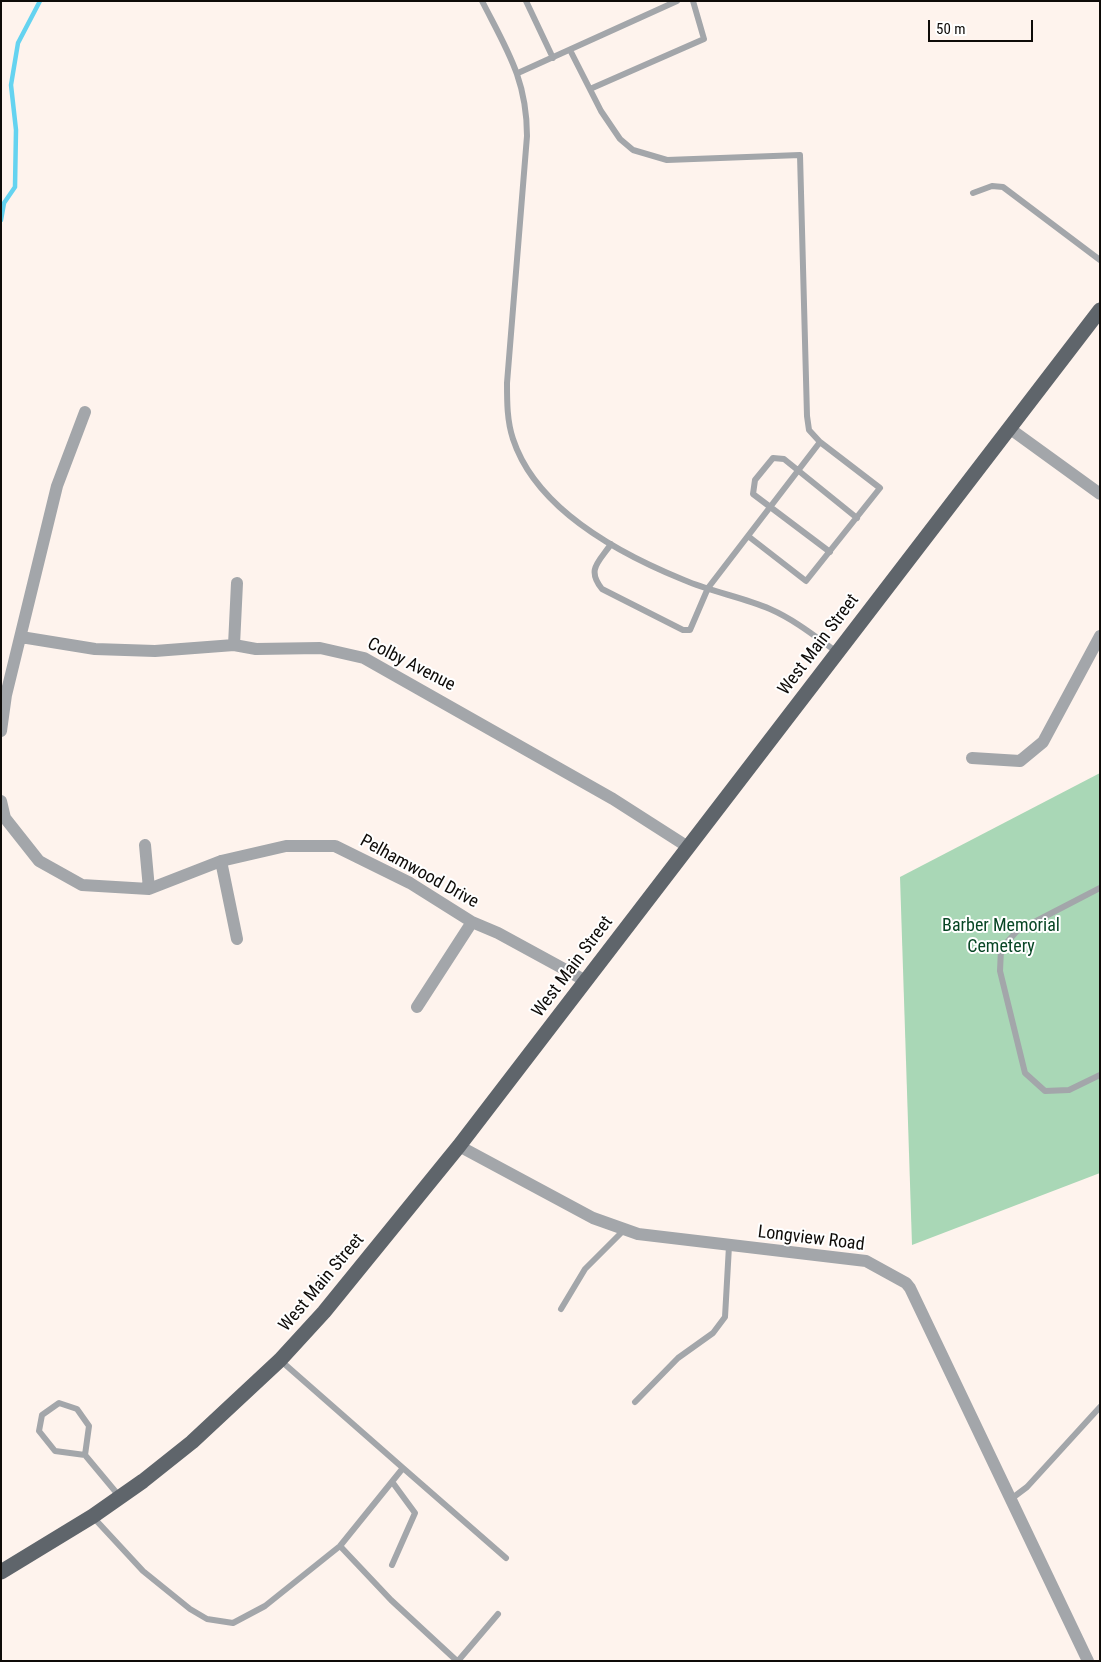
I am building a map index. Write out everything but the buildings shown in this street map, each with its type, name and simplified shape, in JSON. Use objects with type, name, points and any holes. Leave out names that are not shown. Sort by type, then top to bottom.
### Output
[{"type":"main road","name":"West Main Street","points":[[1,1572],[93,1516],[192,1442],[280,1360],[324,1312],[459,1146],[1100,310]]},
{"type":"street","points":[[1,731],[6,695],[57,486],[85,412]]},
{"type":"street","points":[[1009,428],[1100,494]]},
{"type":"street","points":[[234,646],[237,583]]},
{"type":"street","points":[[972,758],[1020,761],[1043,742],[1100,636]]},
{"type":"street","name":"Colby Avenue","points":[[20,637],[95,649],[155,651],[234,646],[256,649],[320,648],[364,658],[604,794],[688,847]]},
{"type":"street","name":"Pelhamwood Drive","points":[[1,801],[5,818],[39,861],[82,885],[150,889],[221,861],[286,846],[335,846],[410,883],[472,922],[498,933],[586,981]]},
{"type":"street","points":[[145,845],[150,889]]},
{"type":"street","points":[[221,861],[237,939]]},
{"type":"street","points":[[418,1008],[472,922]]},
{"type":"street","name":"Longview Road","points":[[459,1146],[593,1218],[638,1234],[866,1261],[906,1283],[1088,1661]]},
{"type":"lane","points":[[482,1],[518,74],[524,95],[527,136],[507,383],[508,417],[518,453],[543,491],[571,515],[611,544],[650,565],[708,588],[752,601],[785,616],[837,652]]},
{"type":"lane","points":[[526,1],[554,58]]},
{"type":"lane","points":[[518,74],[677,1]]},
{"type":"lane","points":[[590,89],[704,39],[693,1]]},
{"type":"lane","points":[[570,50],[601,111],[620,139],[633,150],[644,155],[667,160],[800,155],[807,416],[809,430],[820,442],[880,488],[806,581],[748,536]]},
{"type":"lane","points":[[973,193],[992,186],[1003,187],[1100,260]]},
{"type":"lane","points":[[611,544],[593,569],[593,579],[602,589],[683,630],[690,630],[708,588],[820,442]]},
{"type":"lane","points":[[830,552],[753,494],[755,480],[773,458],[784,459],[857,518]]},
{"type":"lane","points":[[1100,888],[1017,931],[1001,949],[1000,971],[1025,1073],[1045,1091],[1068,1090],[1100,1075]]},
{"type":"lane","points":[[561,1309],[585,1269],[606,1251],[624,1229]]},
{"type":"lane","points":[[635,1402],[678,1358],[713,1333],[725,1317],[730,1246]]},
{"type":"lane","points":[[280,1360],[506,1558]]},
{"type":"lane","points":[[86,1455],[89,1426],[77,1409],[59,1403],[42,1415],[40,1431],[55,1451],[86,1455],[120,1497]]},
{"type":"lane","points":[[1010,1499],[1027,1487],[1100,1407]]},
{"type":"lane","points":[[93,1516],[143,1571],[190,1608],[207,1619],[233,1623],[265,1606],[340,1546],[393,1483],[403,1468]]},
{"type":"lane","points":[[392,1565],[415,1513],[393,1483]]},
{"type":"lane","points":[[340,1546],[391,1600],[457,1661],[498,1614]]},
{"type":"green space","name":"Barber Memorial Cemetery","points":[[1100,773],[1100,1173],[912,1245],[900,877]]},
{"type":"waterway","points":[[1,220],[4,203],[15,187],[16,130],[11,85],[18,43],[40,1]]}]
